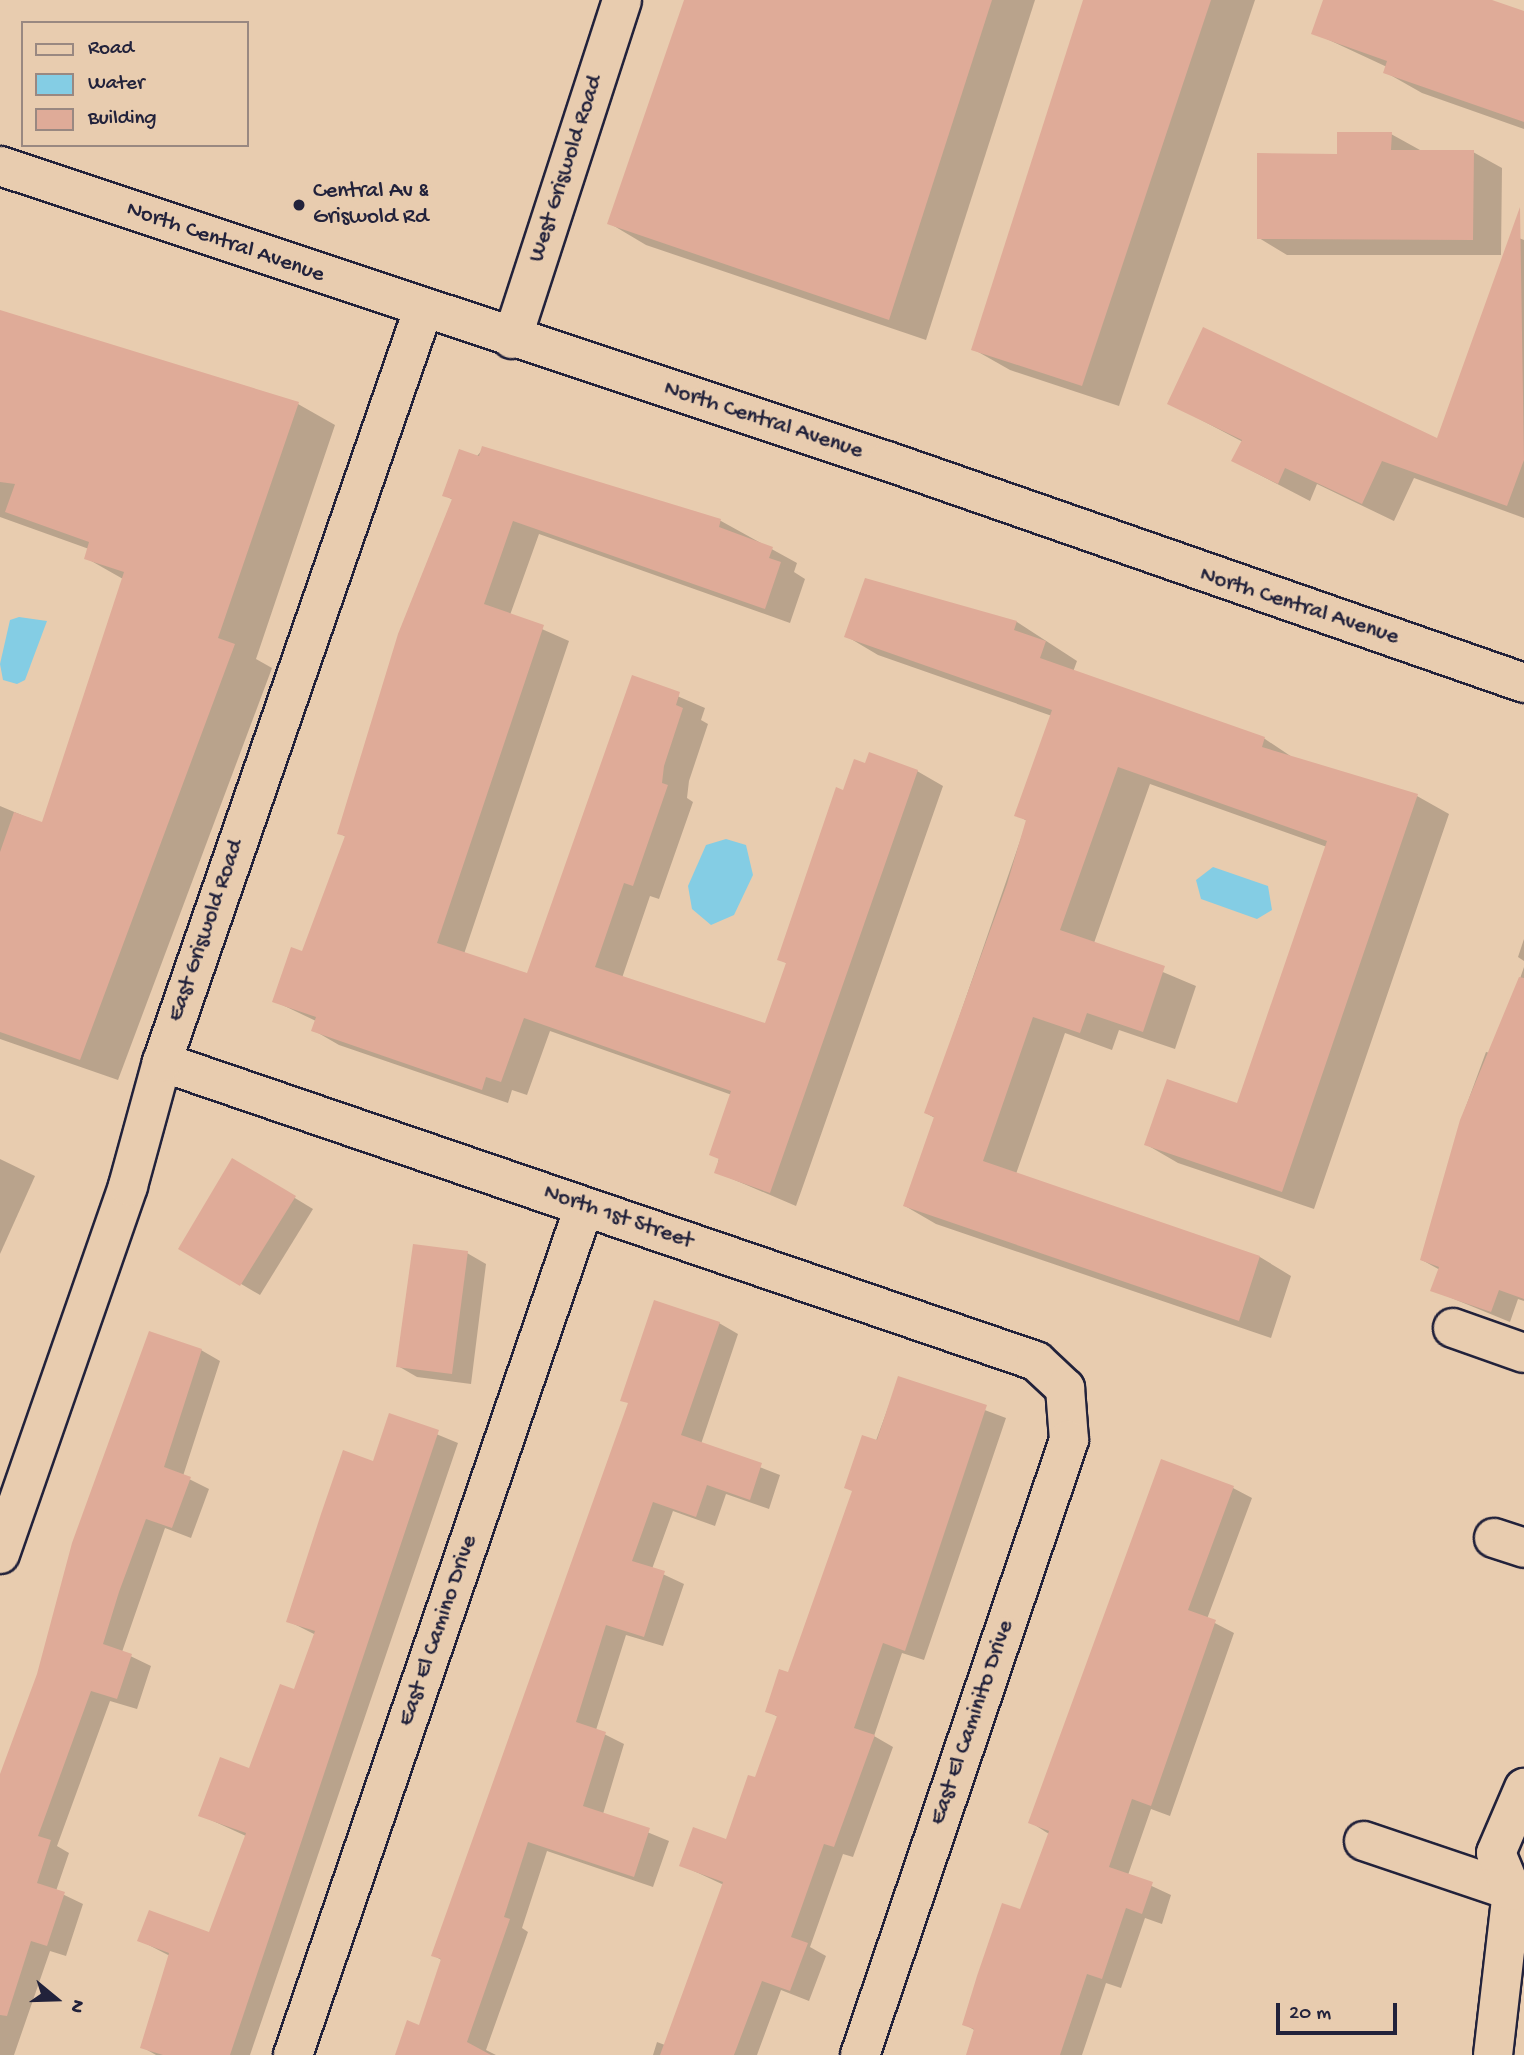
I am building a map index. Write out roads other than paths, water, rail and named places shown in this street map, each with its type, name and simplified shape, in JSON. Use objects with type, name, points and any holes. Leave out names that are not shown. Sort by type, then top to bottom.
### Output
[{"type":"street","name":"West Griswold Road","points":[[512,338],[622,0]]},
{"type":"street","name":"North Central Avenue","points":[[0,166],[423,310],[887,461],[1524,684]]},
{"type":"street","name":"East Griswold Road","points":[[0,1554],[128,1186],[162,1062],[423,310]]},
{"type":"street","name":"North 1st Street","points":[[162,1062],[1036,1361],[1065,1388]]},
{"type":"street","name":"East El Camino Drive","points":[[293,2055],[584,1207]]},
{"type":"street","points":[[1453,1328],[1524,1353]]},
{"type":"street","name":"East El Caminito Drive","points":[[860,2055],[1069,1440],[1065,1388]]},
{"type":"street","points":[[1502,2052],[1518,1886],[1496,1853],[1524,1788]]},
{"type":"street","points":[[1364,1841],[1518,1886]]},
{"type":"water","points":[[19,617],[47,621],[25,680],[17,684],[3,680],[0,664],[10,620]]},
{"type":"water","points":[[726,839],[746,845],[753,875],[734,915],[711,925],[692,909],[688,886],[706,845]]},
{"type":"water","points":[[1213,867],[1268,886],[1272,910],[1257,919],[1201,899],[1196,880]]},
{"type":"place","name":"Central Av & Griswold Rd","points":[[299,205]]}]
